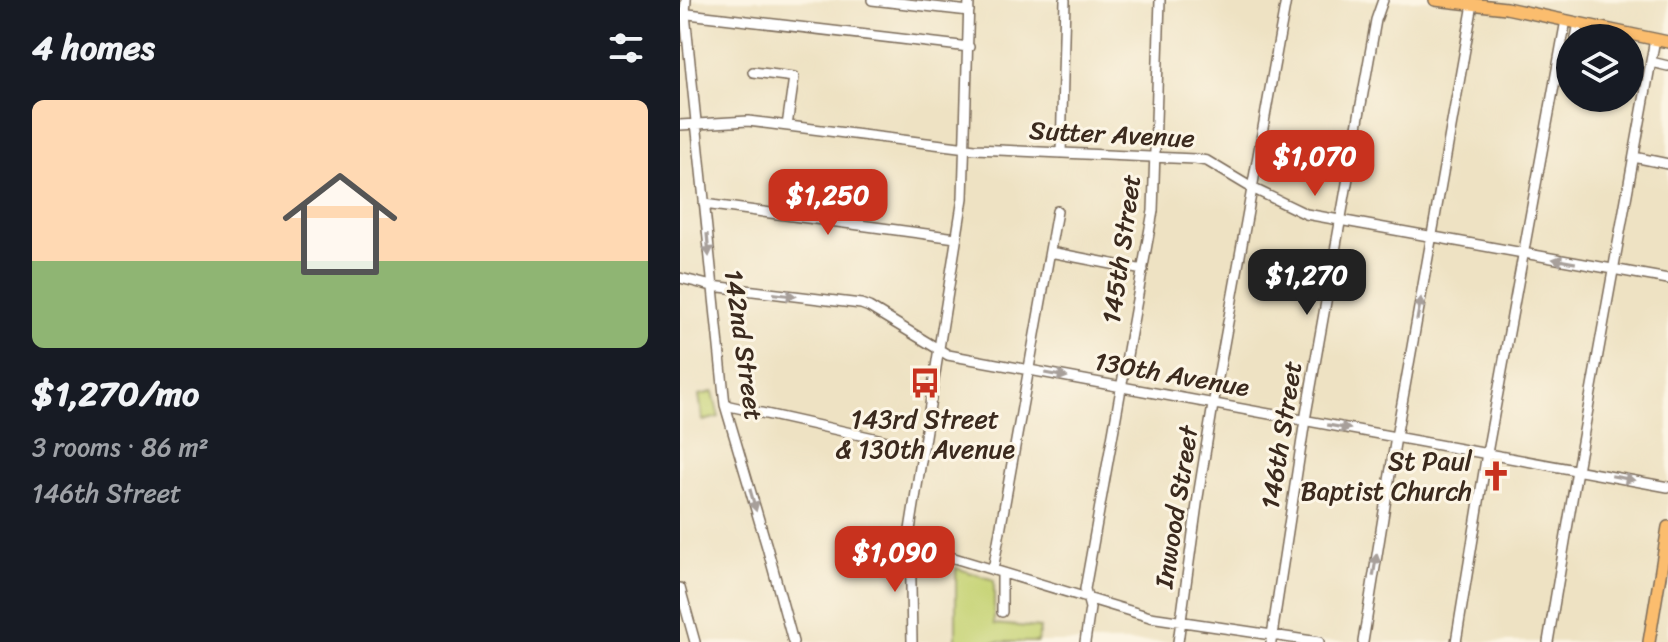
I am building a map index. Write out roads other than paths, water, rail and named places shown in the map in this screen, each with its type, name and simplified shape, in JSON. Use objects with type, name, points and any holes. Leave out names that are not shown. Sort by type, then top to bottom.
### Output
[{"type":"main road","points":[[1448,1],[1505,4],[1580,24]]},
{"type":"main road","points":[[1644,38],[1668,42]]},
{"type":"main road","points":[[1649,642],[1668,527]]},
{"type":"street","name":"142nd Street","points":[[686,0],[682,13],[725,405],[793,642]]},
{"type":"street","points":[[872,0],[969,11]]},
{"type":"street","points":[[912,642],[910,530],[963,198],[969,0]]},
{"type":"street","points":[[1061,153],[1065,0]]},
{"type":"street","name":"145th Street","points":[[1085,642],[1090,608],[1085,589],[1153,211],[1160,0]]},
{"type":"street","name":"Inwood Street","points":[[1178,642],[1198,497],[1286,0]]},
{"type":"street","name":"146th Street","points":[[1272,639],[1305,420],[1376,20],[1383,0]]},
{"type":"street","points":[[1363,642],[1473,4]]},
{"type":"street","points":[[682,13],[969,47]]},
{"type":"street","points":[[1456,642],[1523,253],[1573,22]]},
{"type":"street","points":[[1548,642],[1655,39]]},
{"type":"street","points":[[1651,62],[1668,66]]},
{"type":"street","points":[[753,72],[794,77],[787,126]]},
{"type":"street","name":"Sutter Avenue","points":[[680,125],[748,121],[965,147],[1195,159],[1207,161],[1252,188],[1306,214],[1668,279]]},
{"type":"street","points":[[1634,157],[1668,164]]},
{"type":"street","points":[[704,204],[956,238]]},
{"type":"street","points":[[1002,612],[998,571],[1028,370],[1057,211]]},
{"type":"street","points":[[1050,252],[1143,270]]},
{"type":"street","name":"130th Avenue","points":[[680,278],[712,286],[861,304],[948,355],[1668,487]]},
{"type":"street","points":[[725,405],[923,449]]},
{"type":"street","points":[[844,550],[911,545],[1150,617],[1272,639],[1319,642]]},
{"type":"street","points":[[680,588],[695,642]]},
{"type":"place","name":"143rd Street & 130th Avenue","points":[[925,383]]},
{"type":"place","name":"St Paul Baptist Church","points":[[1496,476]]}]
